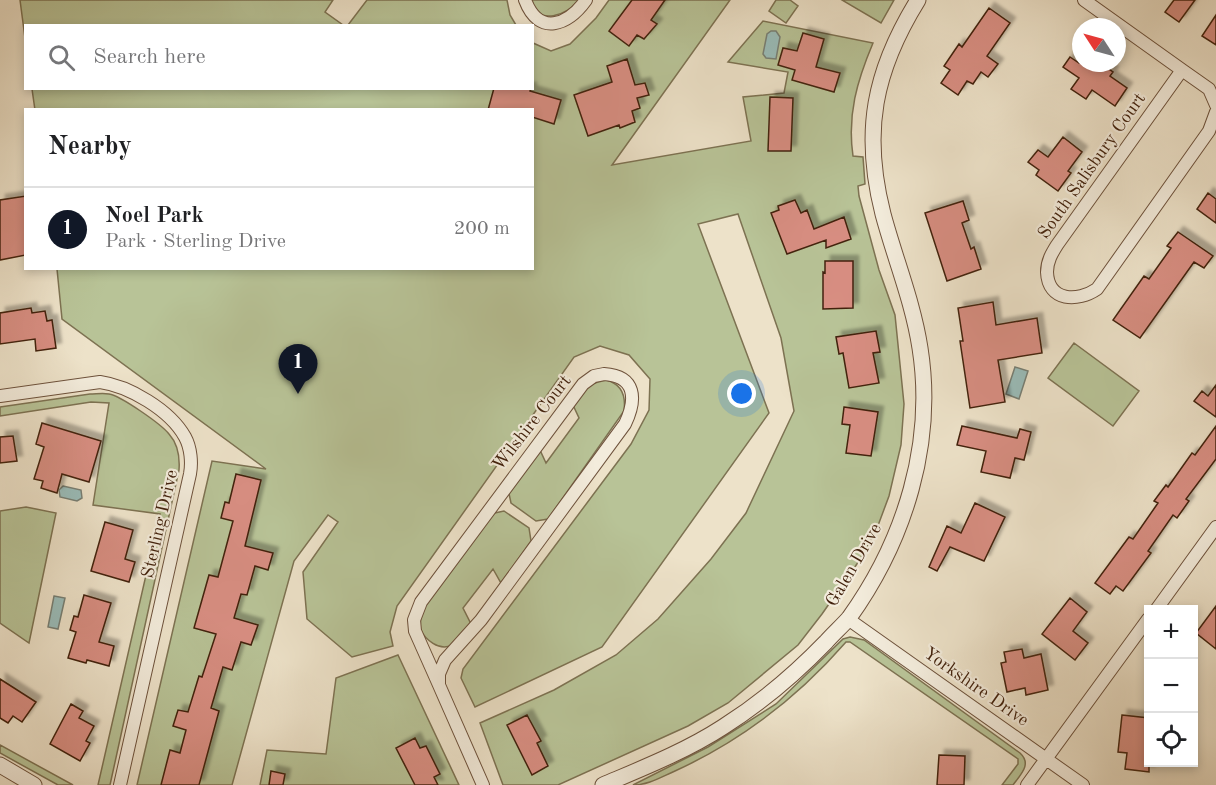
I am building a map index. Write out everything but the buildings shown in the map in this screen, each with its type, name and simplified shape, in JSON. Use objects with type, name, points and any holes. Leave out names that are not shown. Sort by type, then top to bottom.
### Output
[{"type":"street","points":[[525,0],[536,18],[544,23],[555,24],[571,17],[586,0]]},
{"type":"street","name":"Galen Drive","points":[[603,785],[723,728],[792,676],[848,619],[884,560],[896,534],[910,494],[922,438],[924,398],[920,347],[879,193],[873,156],[873,130],[880,82],[889,53],[918,0]]},
{"type":"street","points":[[1084,0],[1209,90],[1216,105]]},
{"type":"street","name":"South Salisbury Court","points":[[1182,70],[1057,244],[1049,259],[1047,271],[1054,291],[1066,298],[1076,298],[1087,296],[1097,289],[1209,131],[1216,112]]},
{"type":"street","name":"Wilshire Court","points":[[439,685],[439,674],[445,660],[481,620],[626,424],[633,404],[633,396],[629,386],[622,378],[615,374],[604,374],[594,376],[583,384],[421,602],[414,620],[415,631],[483,785]]},
{"type":"street","name":"Sterling Drive","points":[[0,396],[100,382],[116,385],[129,390],[161,412],[177,426],[189,446],[192,465],[120,785]]},
{"type":"street","points":[[1159,605],[1216,527]]},
{"type":"street","name":"Yorkshire Drive","points":[[848,619],[1083,785]]},
{"type":"street","points":[[1028,785],[1144,626]]},
{"type":"street","points":[[0,765],[34,785]]},
{"type":"green space","points":[[20,0],[333,0],[325,12],[342,24],[24,24],[24,30]]},
{"type":"green space","points":[[367,0],[507,0],[510,15],[515,24],[349,24]]},
{"type":"green space","points":[[532,0],[579,0],[561,14],[546,16],[540,14]]},
{"type":"green space","points":[[609,0],[730,0],[612,165],[751,141],[743,97],[784,93],[788,72],[728,62],[763,21],[873,43],[855,98],[851,141],[853,156],[863,157],[865,184],[858,186],[859,196],[879,270],[895,315],[904,404],[901,445],[889,496],[876,531],[859,561],[798,645],[728,703],[688,726],[558,785],[503,785],[480,723],[554,690],[616,655],[658,619],[711,559],[746,513],[794,411],[781,338],[738,214],[698,224],[769,413],[602,647],[475,707],[461,678],[463,669],[631,444],[649,410],[650,379],[629,355],[600,346],[574,357],[397,606],[390,632],[393,646],[352,657],[307,619],[303,572],[338,522],[328,515],[294,561],[232,785],[137,785],[212,461],[266,469],[62,319],[57,270],[534,270],[534,108],[35,108],[32,90],[534,90],[534,43],[551,51],[570,44],[596,18]]},
{"type":"green space","points":[[776,0],[790,0],[798,6],[786,23],[769,11]]},
{"type":"green space","points":[[842,0],[894,0],[881,23]]},
{"type":"green space","points":[[1074,343],[1139,391],[1113,426],[1048,378]]},
{"type":"green space","points":[[606,380],[616,384],[622,391],[624,411],[548,519],[536,521],[511,503],[508,489],[539,448],[546,463],[579,418],[572,403],[591,384]]},
{"type":"green space","points":[[90,394],[115,396],[150,417],[172,438],[178,450],[179,460],[179,470],[110,785],[98,785],[160,514],[93,505],[109,403],[91,402],[0,416],[0,407]]},
{"type":"green space","points":[[26,507],[56,513],[29,643],[0,623],[0,511]]},
{"type":"green space","points":[[504,511],[529,528],[531,541],[501,583],[493,569],[463,608],[471,624],[457,641],[447,647],[437,646],[425,637],[420,629],[421,612],[490,514]]},
{"type":"green space","points":[[850,637],[864,640],[1020,753],[1025,765],[1013,785],[1002,785],[1018,764],[1018,759],[850,642],[846,642],[789,699],[746,731],[675,771],[649,782],[633,785],[708,747],[776,704],[843,639]]},
{"type":"green space","points":[[398,655],[459,785],[260,785],[267,750],[326,754],[336,678]]},
{"type":"green space","points":[[0,745],[73,785],[58,785],[0,753]]},
{"type":"water","points":[[776,31],[780,37],[776,59],[766,58],[763,54],[767,34]]},
{"type":"water","points":[[1015,367],[1028,371],[1019,399],[1006,394]]},
{"type":"water","points":[[63,486],[81,490],[82,498],[77,501],[60,497],[59,490]]},
{"type":"water","points":[[54,596],[65,598],[58,629],[48,627]]},
{"type":"place","name":"Noel Park","points":[[298,394]]}]
